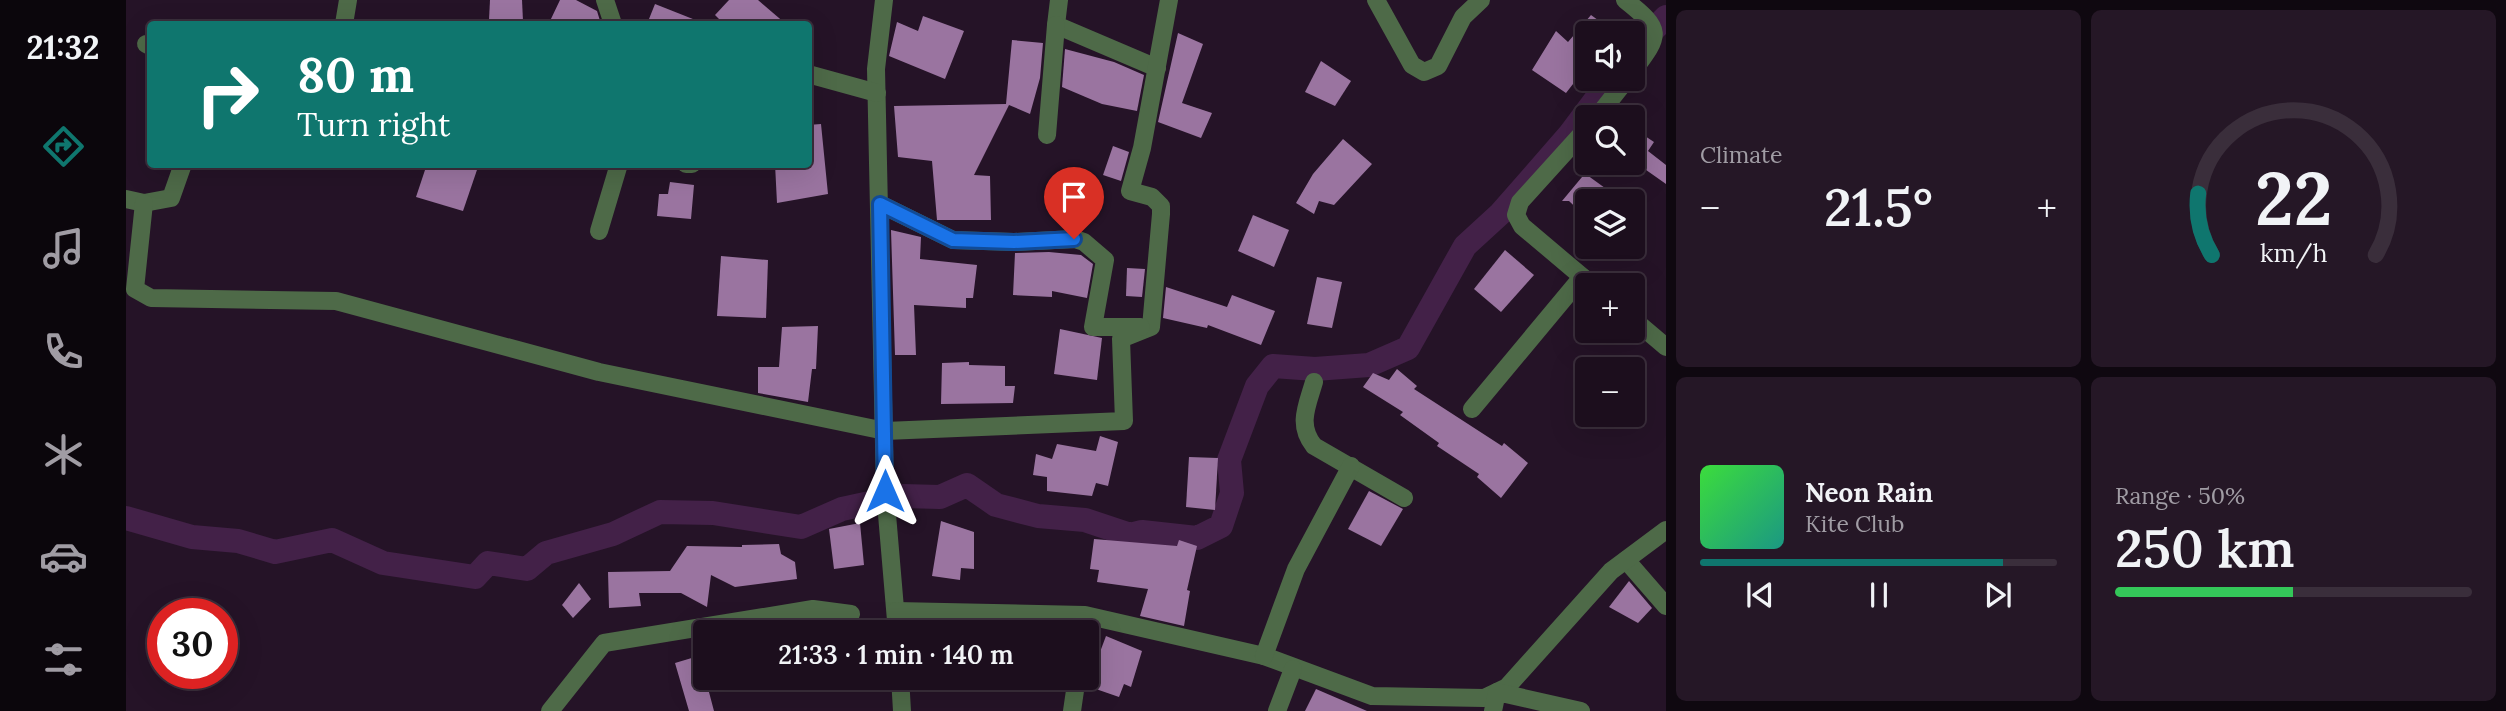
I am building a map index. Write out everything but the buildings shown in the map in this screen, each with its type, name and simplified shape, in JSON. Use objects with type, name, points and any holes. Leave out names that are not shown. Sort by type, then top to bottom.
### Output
[{"type":"street","points":[[344,21],[348,0]]},
{"type":"street","points":[[605,0],[612,21]]},
{"type":"street","points":[[884,0],[877,93],[886,498],[896,620]]},
{"type":"street","points":[[1047,135],[1059,0]]},
{"type":"street","points":[[1151,327],[1161,206],[1152,197],[1130,191],[1169,0]]},
{"type":"street","points":[[1376,0],[1412,65],[1424,72],[1438,66],[1463,17],[1481,0]]},
{"type":"street","points":[[1625,0],[1652,26],[1654,43],[1645,55]]},
{"type":"street","points":[[1056,25],[1157,68]]},
{"type":"street","points":[[812,75],[877,93]]},
{"type":"street","points":[[1606,105],[1618,91]]},
{"type":"street","points":[[1575,141],[1520,202],[1516,215],[1521,226],[1577,273]]},
{"type":"street","points":[[126,199],[144,203],[171,198],[182,168]]},
{"type":"street","points":[[599,231],[618,168]]},
{"type":"street","points":[[144,203],[135,289],[150,298],[336,301],[599,372],[885,431],[1124,421],[1121,339],[1151,327]]},
{"type":"street","points":[[880,204],[953,240],[1014,242],[1074,239],[1084,242],[1105,260],[1093,327],[1151,327]]},
{"type":"street","points":[[1472,409],[1575,294]]},
{"type":"street","points":[[1645,329],[1666,347]]},
{"type":"street","points":[[1314,382],[1302,423],[1305,435],[1314,446],[1404,498]]},
{"type":"street","points":[[1264,656],[1296,569],[1351,466]]},
{"type":"street","points":[[1099,626],[1264,656],[1293,669],[1373,696],[1484,698],[1507,687],[1611,571],[1666,530]]},
{"type":"street","points":[[1626,560],[1666,606]]},
{"type":"street","points":[[550,711],[604,643],[813,610],[851,614]]},
{"type":"street","points":[[895,611],[1037,620]]},
{"type":"street","points":[[1277,711],[1293,669]]},
{"type":"street","points":[[901,690],[902,711]]},
{"type":"street","points":[[1072,711],[1075,690]]},
{"type":"street","points":[[1493,711],[1497,692]]},
{"type":"street","points":[[1497,692],[1581,711]]},
{"type":"waterway","points":[[1645,38],[1666,17]]},
{"type":"waterway","points":[[126,518],[192,537],[238,541],[275,552],[332,540],[383,563],[475,577],[488,563],[527,569],[546,553],[613,534],[660,512],[713,513],[801,527],[842,509],[902,496],[940,497],[967,485],[996,505],[1038,516],[1085,520],[1130,535],[1142,532],[1197,538],[1221,526],[1232,493],[1229,460],[1257,386],[1273,366],[1315,369],[1369,365],[1408,348],[1465,246],[1501,213],[1570,134],[1602,91]]},
{"type":"route","points":[[885,491],[880,204],[953,240],[1014,242],[1074,239]]}]
